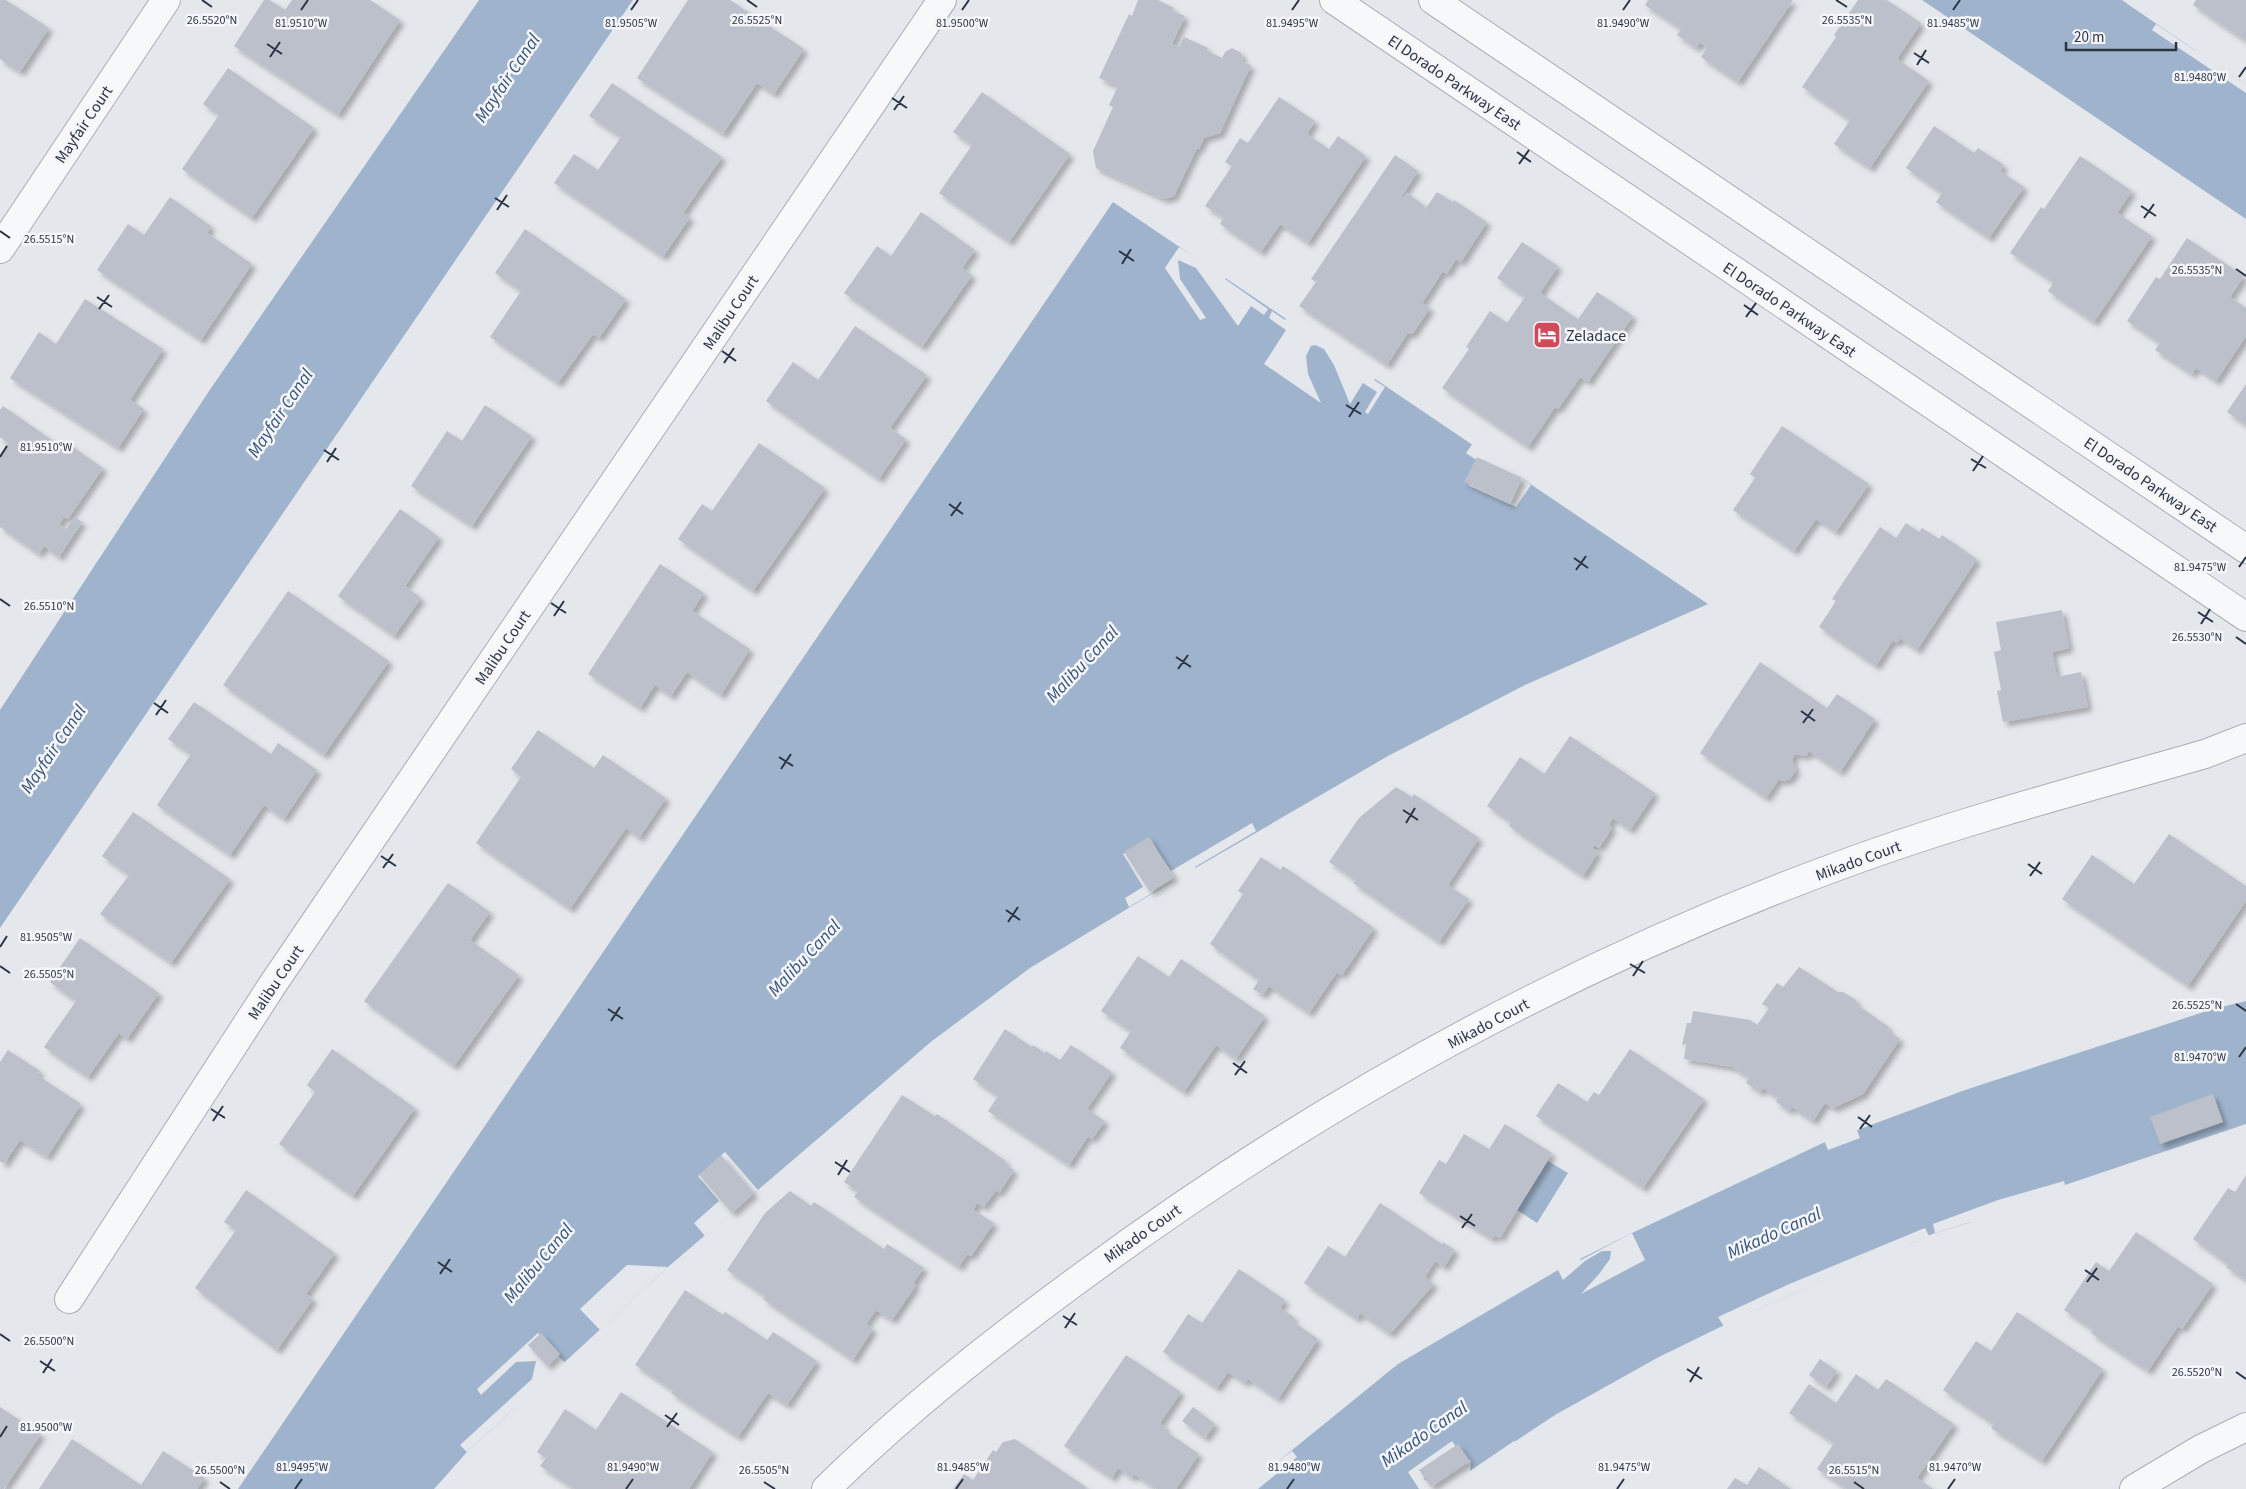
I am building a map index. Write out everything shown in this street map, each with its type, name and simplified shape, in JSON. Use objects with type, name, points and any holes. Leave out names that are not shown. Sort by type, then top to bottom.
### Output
[{"type":"street","name":"Mayfair Court","points":[[0,249],[166,0]]},
{"type":"street","name":"Malibu Court","points":[[69,1299],[274,984],[942,0]]},
{"type":"street","name":"El Dorado Parkway East","points":[[1334,0],[2246,617]]},
{"type":"street","name":"El Dorado Parkway East","points":[[1433,0],[2246,550]]},
{"type":"street","name":"Mikado Court","points":[[826,1489],[918,1406],[991,1346],[1032,1313],[1145,1230],[1263,1152],[1369,1087],[1537,996],[1663,936],[1840,865],[1930,834],[2205,754],[2246,738]]},
{"type":"street","points":[[2134,1489],[2202,1449],[2246,1427]]},
{"type":"water","name":"Mayfair Canal","points":[[479,0],[633,0],[0,928],[0,710],[209,391]]},
{"type":"water","points":[[1922,0],[2122,0],[2246,85],[2246,219]]},
{"type":"water","name":"Malibu Canal","points":[[1113,202],[1708,604],[1523,686],[1388,756],[1173,881],[1030,968],[932,1041],[668,1267],[467,1452],[434,1489],[238,1489]]},
{"type":"water","name":"Mikado Canal","points":[[2246,1001],[2246,1124],[2065,1185],[1971,1222],[1935,1233],[1755,1310],[1657,1358],[1555,1415],[1443,1489],[1244,1489],[1398,1364],[1558,1270],[1632,1233],[1825,1142],[1965,1090],[2213,1009]]},
{"type":"water","points":[[1548,1161],[1568,1173],[1537,1223],[1517,1210]]},
{"type":"pier","points":[[2156,24],[2221,65],[2220,67],[2246,85],[2246,93],[2152,30]]},
{"type":"pier","points":[[1179,247],[1227,277],[1225,279],[1268,309],[1264,315],[1251,306],[1238,326],[1196,268],[1178,260],[1180,279],[1206,318],[1200,320],[1165,268]]},
{"type":"pier","points":[[1272,311],[1285,320],[1287,318],[1375,378],[1374,380],[1385,387],[1368,414],[1365,412],[1377,392],[1363,383],[1350,404],[1334,365],[1324,349],[1315,345],[1311,346],[1306,356],[1308,374],[1321,403],[1264,364],[1286,330],[1269,318]]},
{"type":"pier","points":[[1473,443],[1531,485],[1516,507],[1469,486],[1484,465],[1466,453]]},
{"type":"pier","points":[[1252,823],[1256,831],[1195,867],[1196,870],[1174,883],[1172,881],[1129,907],[1125,898],[1143,887],[1123,854],[1149,840],[1171,871]]},
{"type":"pier","points":[[1856,1128],[1860,1138],[1828,1150],[1824,1140]]},
{"type":"pier","points":[[725,1152],[758,1190],[705,1236],[694,1223],[719,1201],[698,1176]]},
{"type":"pier","points":[[2064,1181],[2065,1185],[2052,1191],[2053,1193],[1971,1224],[1970,1222],[1935,1233],[1933,1224],[1998,1200]]},
{"type":"pier","points":[[1925,1228],[1929,1236],[1909,1244],[1910,1247],[1884,1258],[1883,1256],[1755,1310],[1756,1312],[1725,1328],[1718,1317],[1787,1285]]},
{"type":"pier","points":[[1632,1233],[1645,1260],[1581,1294],[1610,1259],[1611,1251],[1602,1251],[1585,1261],[1563,1280],[1557,1268],[1579,1258],[1581,1260]]},
{"type":"pier","points":[[627,1265],[668,1267],[600,1330],[580,1309]]},
{"type":"pier","points":[[538,1333],[565,1363],[536,1389],[537,1391],[517,1410],[515,1408],[467,1452],[460,1445],[532,1379],[536,1361],[516,1362],[481,1395],[477,1389]]},
{"type":"pier","points":[[1452,1441],[1456,1447],[1428,1467],[1424,1480],[1438,1482],[1471,1460],[1470,1471],[1514,1441],[1516,1442],[1447,1489],[1419,1489],[1408,1472]]},
{"type":"pier","points":[[1292,1451],[1297,1457],[1258,1489],[1241,1489]]},
{"type":"building","points":[[0,0],[6,0],[49,28],[20,72],[0,59]]},
{"type":"building","points":[[264,0],[270,0],[285,10],[292,0],[370,0],[400,20],[338,115],[234,46]]},
{"type":"building","points":[[688,0],[730,0],[804,49],[774,94],[757,83],[723,134],[637,78]]},
{"type":"building","points":[[1138,0],[1158,0],[1174,8],[1172,11],[1185,16],[1172,44],[1179,47],[1184,37],[1208,48],[1207,51],[1222,58],[1225,52],[1232,48],[1241,53],[1243,62],[1251,65],[1220,133],[1204,138],[1199,149],[1197,148],[1174,196],[1164,199],[1096,168],[1093,151],[1113,107],[1109,105],[1118,86],[1099,78],[1129,14],[1132,16]]},
{"type":"building","points":[[1648,0],[1793,0],[1738,82],[1701,57],[1707,47],[1700,42],[1696,48],[1677,35],[1681,29],[1645,5]]},
{"type":"building","points":[[1858,0],[1887,0],[1921,23],[1897,59],[1929,81],[1870,168],[1834,144],[1850,120],[1802,87],[1836,37],[1834,35]]},
{"type":"building","points":[[2196,0],[2246,0],[2246,41],[2193,5]]},
{"type":"building","points":[[228,68],[314,128],[252,218],[182,169],[219,115],[203,104]]},
{"type":"building","points":[[612,83],[722,157],[683,213],[690,217],[663,257],[554,183],[574,154],[598,170],[621,137],[589,116]]},
{"type":"building","points":[[982,92],[1070,154],[1009,242],[939,193],[972,145],[953,132]]},
{"type":"building","points":[[1279,97],[1315,121],[1307,134],[1329,149],[1338,136],[1366,156],[1308,243],[1280,224],[1261,252],[1220,224],[1224,218],[1205,206],[1232,166],[1225,162],[1240,138],[1248,143]]},
{"type":"building","points":[[1934,126],[1974,153],[1978,148],[2004,165],[2000,171],[2024,187],[1989,238],[1936,202],[1942,193],[1906,168]]},
{"type":"building","points":[[1395,155],[1418,171],[1402,196],[1403,198],[1407,193],[1425,206],[1422,210],[1424,211],[1437,192],[1453,202],[1454,200],[1487,222],[1461,262],[1456,259],[1447,274],[1443,271],[1422,303],[1430,308],[1413,333],[1407,334],[1387,365],[1299,306],[1316,282],[1311,279]]},
{"type":"building","points":[[2080,156],[2132,191],[2117,213],[2152,236],[2094,322],[2048,291],[2054,282],[2010,253],[2041,207],[2044,209]]},
{"type":"building","points":[[170,197],[211,226],[207,233],[252,264],[201,340],[97,270],[128,224],[144,235]]},
{"type":"building","points":[[921,212],[975,250],[962,268],[972,275],[922,347],[844,293],[877,246],[891,256]]},
{"type":"building","points":[[525,229],[626,299],[599,338],[593,334],[558,383],[490,337],[521,291],[495,273]]},
{"type":"building","points":[[2187,238],[2244,276],[2230,297],[2246,308],[2246,336],[2216,381],[2196,368],[2192,374],[2155,350],[2160,343],[2127,321],[2156,277],[2160,279]]},
{"type":"building","name":"Zeladace","points":[[1522,242],[1558,266],[1540,293],[1578,319],[1597,292],[1633,316],[1588,382],[1580,377],[1558,409],[1555,407],[1528,447],[1442,388],[1469,349],[1466,347],[1490,311],[1507,323],[1525,297],[1497,278]]},
{"type":"building","points":[[85,299],[163,349],[130,400],[144,409],[118,448],[10,378],[39,332],[56,344]]},
{"type":"building","points":[[855,326],[927,375],[890,428],[906,439],[879,479],[766,401],[793,362],[818,380]]},
{"type":"building","points":[[2246,384],[2246,425],[2227,412]]},
{"type":"building","points":[[485,405],[532,436],[472,526],[411,486],[447,431],[462,441]]},
{"type":"building","points":[[3,406],[59,445],[63,440],[103,468],[68,519],[64,517],[59,524],[66,529],[75,517],[82,522],[59,557],[44,546],[39,554],[0,527],[0,454],[8,443],[0,437],[0,410]]},
{"type":"building","points":[[1782,426],[1869,484],[1836,532],[1816,519],[1794,551],[1733,510],[1755,478],[1750,474]]},
{"type":"building","points":[[759,443],[825,488],[753,591],[678,539],[702,504],[712,511]]},
{"type":"building","points":[[1477,457],[1522,478],[1510,504],[1464,482]]},
{"type":"building","points":[[400,509],[439,537],[405,586],[421,598],[394,636],[338,596]]},
{"type":"building","points":[[1906,523],[1919,532],[1922,528],[1939,539],[1942,535],[1977,559],[1917,650],[1900,638],[1897,643],[1893,640],[1876,666],[1819,627],[1836,601],[1832,599],[1880,527],[1896,538]]},
{"type":"building","points":[[660,564],[704,593],[692,611],[750,649],[721,695],[687,672],[671,696],[655,685],[640,708],[588,674]]},
{"type":"building","points":[[288,591],[389,661],[324,755],[223,685]]},
{"type":"building","points":[[2062,610],[2069,648],[2052,652],[2057,677],[2081,672],[2088,707],[2003,722],[1997,691],[2001,690],[1994,652],[2001,650],[1996,622]]},
{"type":"building","points":[[1760,662],[1827,708],[1837,694],[1875,719],[1840,772],[1809,751],[1806,756],[1795,754],[1792,760],[1796,770],[1790,779],[1782,781],[1779,779],[1766,798],[1700,753]]},
{"type":"building","points":[[194,702],[271,754],[278,743],[317,770],[284,819],[264,805],[230,855],[157,805],[191,754],[168,739]]},
{"type":"building","points":[[538,730],[594,768],[603,755],[666,798],[639,838],[626,828],[570,909],[476,843],[521,777],[511,769]]},
{"type":"building","points":[[1570,736],[1655,793],[1630,830],[1613,818],[1609,825],[1612,828],[1599,848],[1595,845],[1592,848],[1598,852],[1583,876],[1509,826],[1511,822],[1487,806],[1520,757],[1544,774]]},
{"type":"building","points":[[1396,787],[1412,797],[1414,794],[1479,838],[1448,885],[1469,899],[1439,942],[1353,883],[1356,880],[1329,862],[1359,818]]},
{"type":"building","points":[[133,812],[230,879],[171,963],[100,914],[129,875],[102,856]]},
{"type":"building","points":[[2169,834],[2246,886],[2246,901],[2188,986],[2062,899],[2092,855],[2134,884]]},
{"type":"building","points":[[1149,837],[1174,877],[1150,892],[1124,852]]},
{"type":"building","points":[[1261,857],[1280,870],[1283,866],[1374,928],[1342,975],[1337,972],[1309,1013],[1269,986],[1263,995],[1253,989],[1259,980],[1210,944],[1243,894],[1238,891]]},
{"type":"building","points":[[448,883],[490,912],[470,940],[519,975],[454,1066],[364,1001]]},
{"type":"building","points":[[80,938],[159,993],[127,1039],[119,1033],[88,1077],[44,1047],[76,1001],[50,982]]},
{"type":"building","points":[[1138,956],[1169,977],[1181,959],[1265,1016],[1236,1059],[1216,1045],[1184,1092],[1120,1048],[1131,1031],[1101,1011]]},
{"type":"building","points":[[1799,967],[1838,992],[1843,992],[1856,1000],[1857,1005],[1889,1027],[1887,1030],[1900,1039],[1863,1094],[1833,1108],[1825,1103],[1813,1121],[1792,1107],[1789,1111],[1776,1102],[1778,1098],[1763,1088],[1760,1092],[1746,1083],[1749,1078],[1732,1067],[1684,1059],[1686,1044],[1682,1045],[1687,1023],[1691,1023],[1693,1011],[1750,1020],[1757,1025],[1769,1008],[1762,1004],[1777,983],[1783,987]]},
{"type":"building","points":[[1005,1029],[1032,1047],[1033,1045],[1045,1053],[1046,1051],[1060,1060],[1071,1045],[1112,1072],[1087,1109],[1105,1121],[1092,1139],[1088,1136],[1069,1165],[988,1111],[998,1096],[973,1079]]},
{"type":"building","points":[[332,1049],[415,1108],[353,1196],[279,1144],[315,1092],[307,1085]]},
{"type":"building","points":[[1630,1049],[1704,1099],[1643,1188],[1536,1116],[1558,1083],[1587,1102],[1594,1092],[1599,1095]]},
{"type":"building","points":[[8,1050],[40,1071],[37,1075],[81,1104],[47,1157],[20,1140],[4,1164],[0,1161],[0,1062]]},
{"type":"building","points":[[2213,1094],[2223,1122],[2160,1144],[2150,1117]]},
{"type":"building","points":[[902,1095],[935,1116],[937,1114],[1006,1161],[1004,1164],[1014,1170],[999,1193],[996,1190],[984,1207],[977,1203],[973,1210],[994,1223],[971,1256],[967,1254],[959,1267],[854,1197],[858,1191],[844,1182]]},
{"type":"building","points":[[1505,1124],[1552,1153],[1500,1238],[1495,1235],[1492,1239],[1419,1193],[1439,1160],[1446,1164],[1464,1134],[1489,1149]]},
{"type":"building","points":[[721,1155],[754,1193],[732,1213],[699,1175]]},
{"type":"building","points":[[2246,1175],[2246,1280],[2226,1267],[2228,1264],[2193,1239],[2228,1188],[2235,1192]]},
{"type":"building","points":[[246,1190],[335,1253],[306,1294],[313,1299],[277,1350],[195,1288],[236,1230],[224,1222]]},
{"type":"building","points":[[790,1191],[811,1206],[814,1202],[884,1249],[887,1244],[924,1268],[913,1283],[916,1285],[892,1320],[876,1310],[866,1324],[873,1329],[853,1360],[763,1299],[765,1296],[727,1270],[765,1213]]},
{"type":"building","points":[[1380,1203],[1442,1244],[1443,1242],[1455,1250],[1444,1267],[1435,1261],[1425,1277],[1434,1284],[1390,1334],[1360,1313],[1357,1319],[1304,1283],[1328,1246],[1345,1257]]},
{"type":"building","points":[[2136,1232],[2213,1284],[2182,1329],[2178,1326],[2148,1371],[2091,1333],[2093,1330],[2064,1310],[2096,1262],[2109,1271]]},
{"type":"building","points":[[1239,1269],[1285,1300],[1280,1308],[1294,1317],[1292,1321],[1318,1339],[1278,1399],[1248,1379],[1245,1383],[1228,1372],[1217,1388],[1163,1352],[1188,1314],[1202,1323]]},
{"type":"building","points":[[685,1290],[723,1315],[725,1312],[767,1340],[773,1332],[817,1361],[787,1405],[768,1393],[738,1437],[671,1393],[673,1390],[635,1365]]},
{"type":"building","points":[[2017,1312],[2103,1369],[2042,1461],[1991,1428],[1994,1424],[1943,1390],[1976,1341],[1991,1351]]},
{"type":"building","points":[[541,1333],[560,1354],[547,1366],[528,1345]]},
{"type":"building","points":[[1126,1355],[1181,1392],[1160,1423],[1166,1427],[1164,1430],[1199,1454],[1176,1489],[1157,1489],[1134,1474],[1132,1478],[1118,1468],[1112,1478],[1064,1446]]},
{"type":"building","points":[[1820,1359],[1837,1371],[1826,1387],[1809,1375]]},
{"type":"building","points":[[1856,1374],[1878,1390],[1886,1379],[1954,1424],[1917,1478],[1933,1489],[1847,1489],[1817,1469],[1834,1443],[1789,1413],[1809,1384],[1836,1403]]},
{"type":"building","points":[[621,1392],[713,1452],[689,1489],[575,1489],[540,1466],[546,1458],[537,1452],[565,1409],[596,1430]]},
{"type":"building","points":[[0,1407],[41,1434],[4,1489],[0,1489]]},
{"type":"building","points":[[1193,1407],[1215,1424],[1205,1438],[1182,1421]]},
{"type":"building","points":[[72,1439],[141,1485],[163,1451],[205,1478],[197,1489],[39,1489]]},
{"type":"building","points":[[1015,1439],[1086,1487],[1085,1489],[953,1489],[964,1474],[973,1480],[993,1450],[996,1452],[1003,1442]]},
{"type":"building","points":[[1458,1444],[1470,1461],[1431,1487],[1419,1470]]},
{"type":"building","points":[[1759,1467],[1791,1489],[1727,1489],[1735,1478],[1747,1485]]},
{"type":"place","name":"Zeladace","points":[[1547,335]]}]
